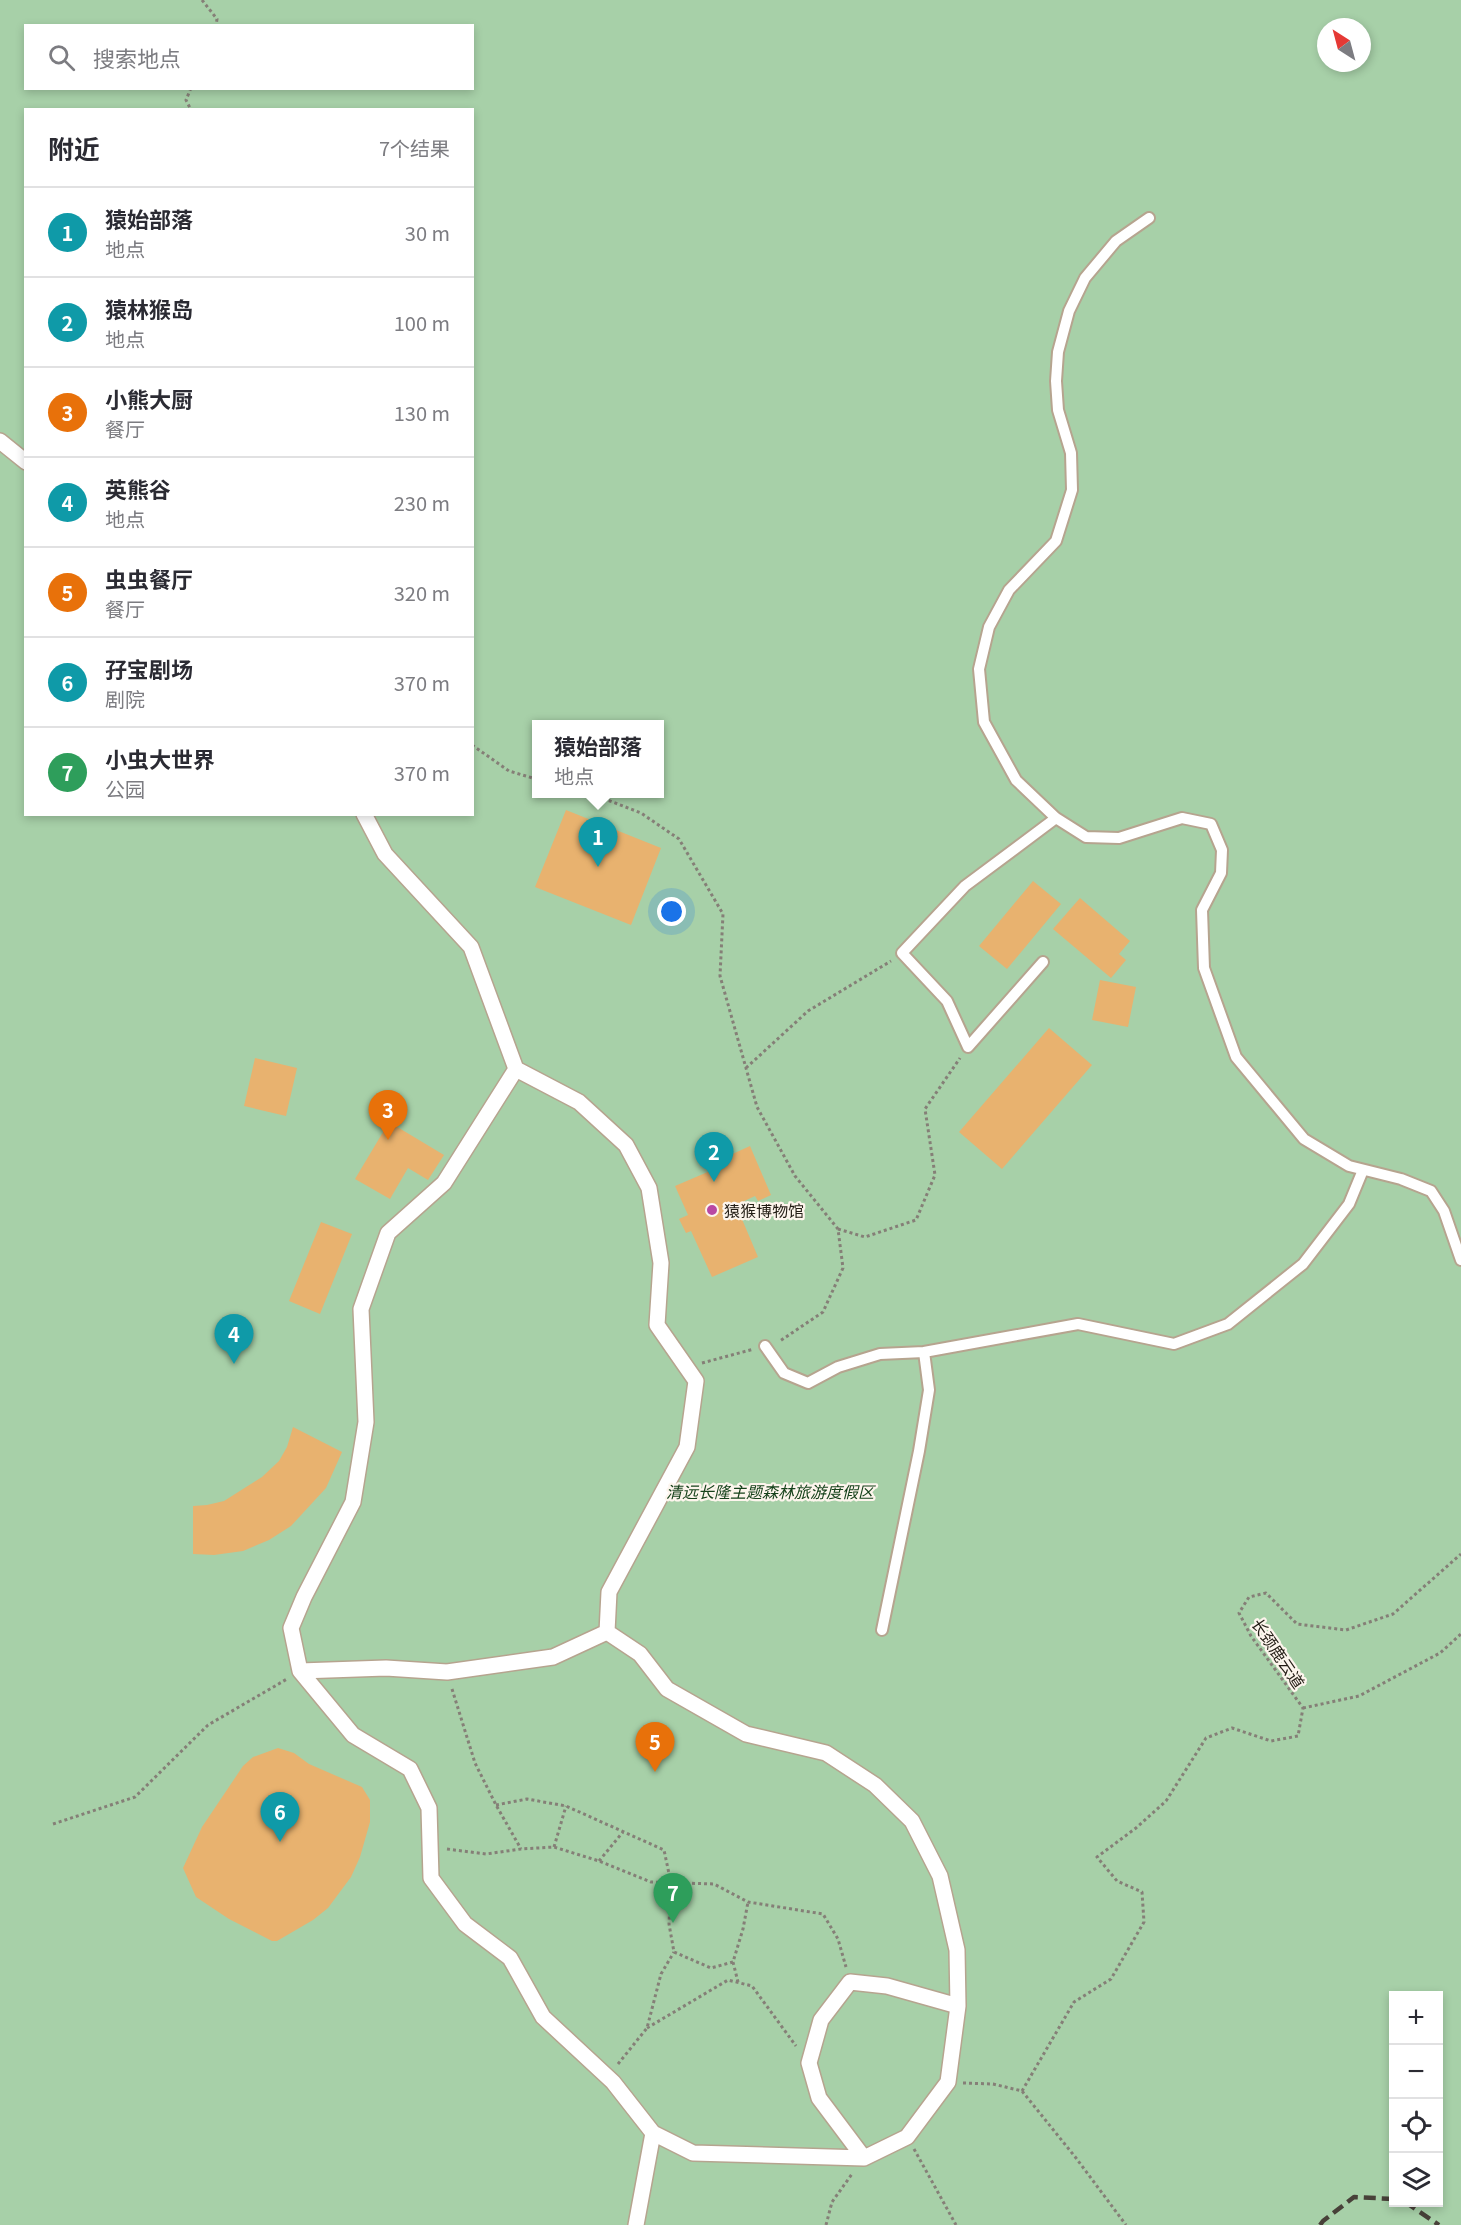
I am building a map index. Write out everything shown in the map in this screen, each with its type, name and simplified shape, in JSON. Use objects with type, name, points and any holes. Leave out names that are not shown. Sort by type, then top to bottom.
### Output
[{"type":"street","points":[[0,441],[24,460]]},
{"type":"street","points":[[365,816],[385,854],[471,947],[516,1069],[579,1102],[626,1145],[649,1188],[661,1263],[657,1325],[696,1382],[687,1447],[609,1592],[608,1632]]},
{"type":"street","points":[[516,1069],[444,1183],[388,1233],[384,1244],[361,1309],[366,1422],[353,1502],[304,1597],[291,1628],[300,1671],[353,1735],[411,1769],[429,1808],[431,1878],[465,1924],[510,1958],[543,2017],[608,2077],[653,2133],[693,2153],[864,2158],[908,2137],[948,2082],[958,2006],[957,1950],[940,1876],[912,1821],[875,1785],[826,1753],[746,1734],[667,1689],[640,1654],[608,1632]]},
{"type":"street","points":[[300,1671],[386,1668],[447,1672],[554,1657],[608,1632]]},
{"type":"street","points":[[864,2158],[819,2098],[809,2063],[821,2020],[850,1982],[887,1986],[958,2006]]},
{"type":"street","points":[[636,2225],[653,2133]]},
{"type":"lane","points":[[1149,218],[1116,241],[1085,278],[1069,312],[1058,352],[1056,381],[1058,410],[1071,453],[1072,490],[1056,541],[1009,590],[989,627],[979,669],[984,722],[1016,780],[1056,818],[1086,837],[1119,838],[1182,818],[1211,824],[1222,850],[1221,873],[1202,910],[1204,968],[1236,1057],[1304,1139],[1349,1166],[1401,1179],[1431,1191],[1444,1211],[1461,1260]]},
{"type":"lane","points":[[1043,962],[968,1047],[947,1001],[902,953],[965,886],[1056,818]]},
{"type":"lane","points":[[765,1346],[784,1373],[808,1383],[838,1367],[880,1353],[924,1352],[1078,1324],[1174,1344],[1228,1324],[1303,1264],[1349,1204],[1363,1170]]},
{"type":"lane","points":[[882,1630],[919,1451],[929,1390],[924,1352]]},
{"type":"path","points":[[202,0],[218,19],[217,24]]},
{"type":"path","points":[[190,90],[186,100],[190,108]]},
{"type":"path","points":[[474,747],[509,771],[532,777]]},
{"type":"path","points":[[602,798],[641,813],[679,839],[723,914],[720,976],[757,1107],[795,1176],[838,1230],[843,1268],[823,1312],[777,1343],[686,1367]]},
{"type":"path","points":[[746,1068],[808,1011],[902,953]]},
{"type":"path","points":[[838,1230],[865,1237],[916,1220],[935,1175],[925,1109],[968,1047]]},
{"type":"path","name":"长颈鹿云道","points":[[1022,2091],[1074,2002],[1112,1979],[1144,1922],[1142,1892],[1117,1881],[1097,1857],[1136,1828],[1166,1801],[1206,1738],[1232,1728],[1271,1741],[1298,1736],[1303,1708],[1251,1636],[1239,1613],[1249,1597],[1266,1593],[1297,1624],[1346,1630],[1393,1614],[1461,1554]]},
{"type":"path","points":[[1303,1708],[1359,1696],[1440,1653],[1461,1634]]},
{"type":"path","points":[[52,1824],[135,1797],[208,1725],[300,1671]]},
{"type":"path","points":[[447,1672],[475,1763],[521,1849]]},
{"type":"path","points":[[496,1805],[527,1799],[566,1806],[664,1850],[671,1882],[669,1924],[674,1952],[661,1974],[647,2028]]},
{"type":"path","points":[[554,1847],[566,1806]]},
{"type":"path","points":[[599,1861],[623,1832]]},
{"type":"path","points":[[430,1847],[486,1854],[554,1847],[599,1861],[651,1882],[714,1884],[748,1902],[823,1914],[838,1939],[850,1982]]},
{"type":"path","points":[[738,1983],[733,1962],[748,1902]]},
{"type":"path","points":[[674,1952],[711,1968],[733,1962]]},
{"type":"path","points":[[608,2077],[647,2028],[728,1980],[752,1986],[809,2063]]},
{"type":"path","points":[[948,2082],[993,2084],[1022,2091],[1126,2225]]},
{"type":"path","points":[[908,2137],[956,2225]]},
{"type":"path","points":[[826,2225],[832,2202],[864,2158]]},
{"type":"green space","name":"清远长隆主题森林旅游度假区","points":[[0,0],[1461,0],[1461,2225],[0,2225]]},
{"type":"building","points":[[566,810],[661,848],[631,925],[535,887]]},
{"type":"building","points":[[1033,881],[1061,904],[1007,969],[979,946]]},
{"type":"building","points":[[1080,898],[1130,941],[1119,954],[1126,960],[1111,978],[1053,929]]},
{"type":"building","points":[[1100,980],[1136,987],[1128,1027],[1092,1020]]},
{"type":"building","points":[[1049,1028],[1092,1065],[1002,1169],[959,1132]]},
{"type":"building","points":[[255,1058],[297,1068],[286,1116],[244,1106]]},
{"type":"building","points":[[389,1122],[444,1155],[428,1180],[408,1168],[390,1199],[355,1179]]},
{"type":"building","name":"猿猴博物馆","points":[[750,1146],[771,1195],[758,1201],[755,1196],[736,1205],[758,1257],[712,1277],[691,1231],[686,1233],[679,1219],[688,1215],[675,1186],[717,1168],[715,1162]]},
{"type":"building","points":[[321,1222],[352,1234],[320,1314],[289,1301]]},
{"type":"building","points":[[293,1427],[342,1452],[326,1488],[291,1526],[269,1540],[243,1551],[214,1555],[193,1554],[193,1506],[224,1501],[262,1477],[279,1461],[287,1447]]},
{"type":"building","points":[[278,1748],[294,1753],[309,1764],[362,1787],[370,1800],[370,1822],[360,1857],[351,1877],[328,1908],[313,1920],[277,1941],[272,1941],[229,1919],[196,1897],[183,1868],[202,1827],[243,1766],[253,1757]]},
{"type":"railway","points":[[1320,2225],[1354,2197],[1389,2199]]},
{"type":"railway","points":[[1412,2207],[1439,2225]]},
{"type":"place","name":"猿始部落","points":[[598,867]]},
{"type":"place","name":"小熊大厨","points":[[388,1140]]},
{"type":"place","name":"猿林猴岛","points":[[714,1182]]},
{"type":"place","name":"猿猴博物馆","points":[[712,1210]]},
{"type":"place","name":"英熊谷","points":[[234,1364]]},
{"type":"place","name":"虫虫餐厅","points":[[655,1772]]},
{"type":"place","name":"孖宝剧场","points":[[280,1842]]},
{"type":"place","name":"小虫大世界","points":[[673,1923]]}]
